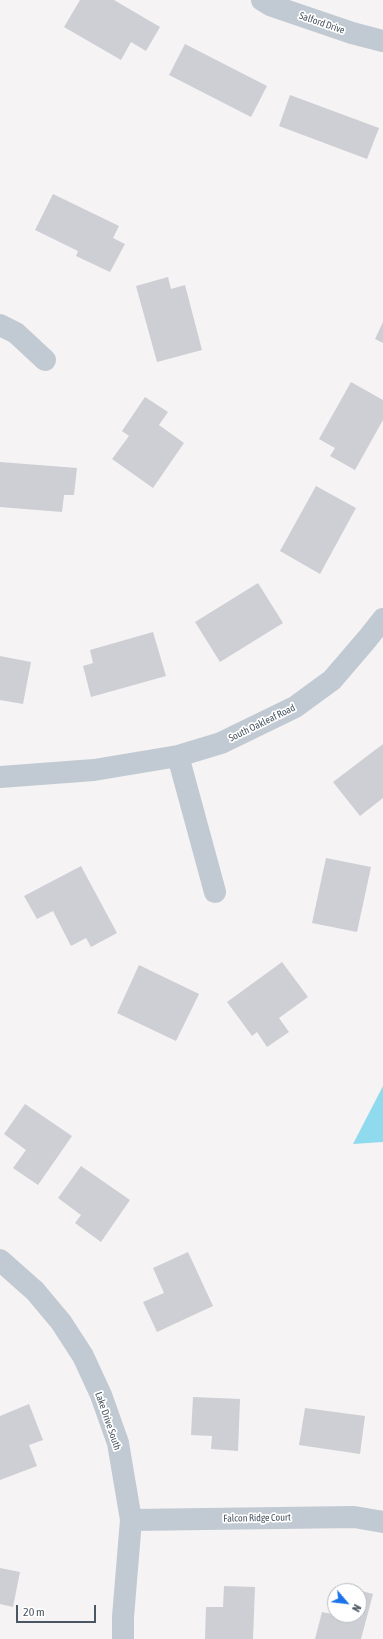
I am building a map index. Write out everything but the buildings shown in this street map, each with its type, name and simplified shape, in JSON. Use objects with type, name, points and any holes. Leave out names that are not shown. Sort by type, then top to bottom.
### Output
[{"type":"street","name":"Salford Drive","points":[[262,0],[270,5],[352,34],[383,41]]},
{"type":"street","points":[[0,325],[16,333],[45,360]]},
{"type":"street","name":"South Oakleaf Road","points":[[0,777],[94,770],[178,756],[221,743],[295,708],[332,680],[383,619]]},
{"type":"street","points":[[178,756],[215,892]]},
{"type":"street","name":"Lake Drive South","points":[[0,1260],[35,1291],[48,1306],[61,1322],[83,1356],[101,1395],[118,1443],[131,1520],[123,1617],[123,1639]]},
{"type":"street","name":"Falcon Ridge Court","points":[[131,1520],[354,1517],[383,1522]]},
{"type":"water","points":[[383,1086],[383,1142],[353,1144]]}]
